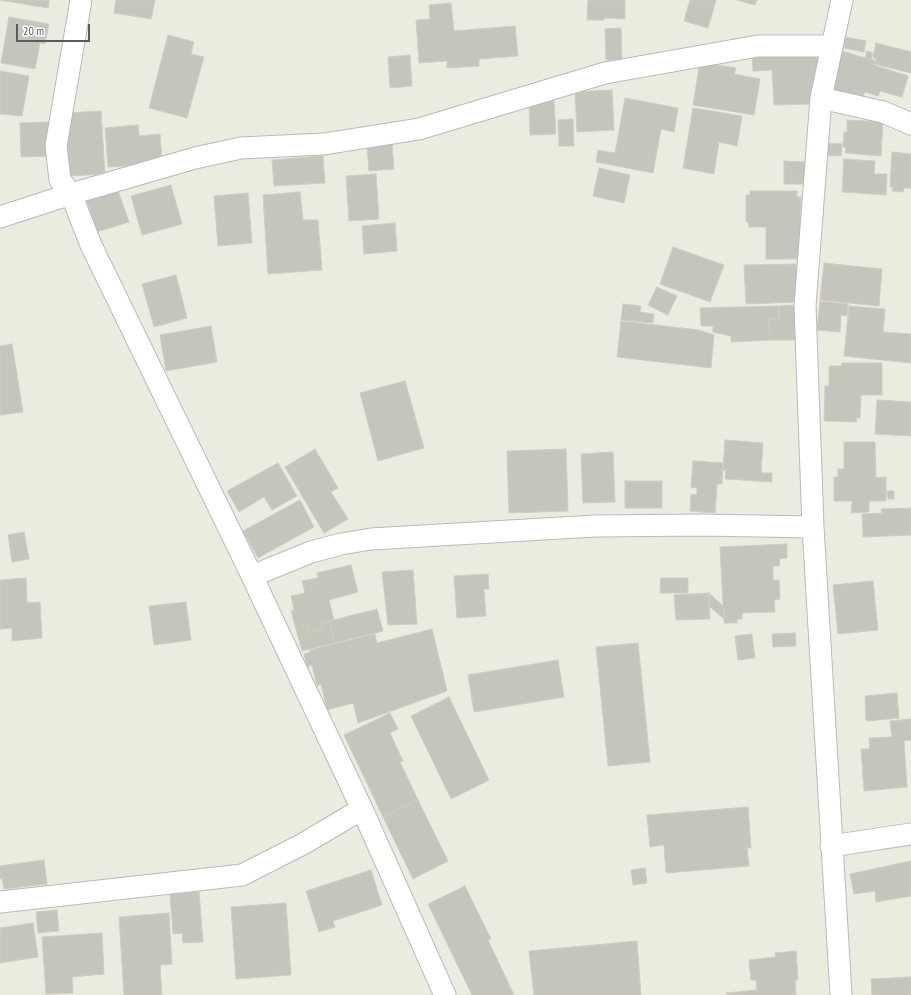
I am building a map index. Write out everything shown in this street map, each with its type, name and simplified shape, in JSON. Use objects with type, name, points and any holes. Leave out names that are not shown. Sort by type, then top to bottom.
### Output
[{"type":"street","points":[[81,0],[56,146],[60,180],[72,194],[91,246],[252,576],[362,809],[445,995]]},
{"type":"street","points":[[841,995],[813,528],[805,306],[821,98],[842,0]]},
{"type":"street","points":[[0,217],[195,158],[241,148],[324,144],[419,129],[605,73],[758,46],[832,46]]},
{"type":"street","points":[[821,98],[883,112],[911,124]]},
{"type":"street","points":[[252,576],[311,552],[341,544],[371,539],[595,526],[702,525],[813,528]]},
{"type":"street","points":[[0,902],[242,875],[303,844],[362,809]]},
{"type":"street","points":[[831,846],[911,834]]},
{"type":"building","points":[[0,0],[49,0],[48,8]]},
{"type":"building","points":[[116,0],[155,0],[151,19],[114,13]]},
{"type":"building","points":[[588,0],[625,0],[625,19],[604,18],[604,20],[587,20]]},
{"type":"building","points":[[690,0],[716,0],[708,28],[684,21]]},
{"type":"building","points":[[737,0],[757,0],[755,5]]},
{"type":"building","points":[[451,3],[454,31],[515,26],[518,56],[479,59],[479,66],[447,68],[447,61],[419,63],[416,20],[430,19],[429,5]]},
{"type":"building","points":[[9,17],[49,24],[45,44],[40,43],[35,69],[1,63]]},
{"type":"building","points":[[621,28],[622,60],[606,60],[605,29]]},
{"type":"building","points":[[168,35],[194,42],[191,54],[204,57],[187,118],[149,108]]},
{"type":"building","points":[[845,37],[866,41],[864,52],[844,48]]},
{"type":"building","points":[[876,43],[911,52],[911,73],[875,64],[877,59],[873,58]]},
{"type":"building","points":[[842,51],[865,58],[867,51],[873,53],[871,59],[876,61],[874,65],[908,76],[902,97],[880,91],[878,96],[865,92],[862,100],[831,91]]},
{"type":"building","points":[[810,52],[817,57],[818,72],[815,72],[816,92],[810,92],[811,104],[774,105],[772,70],[753,71],[752,55]]},
{"type":"building","points":[[410,55],[412,86],[390,88],[388,57]]},
{"type":"building","points":[[700,62],[736,68],[734,74],[760,79],[754,115],[693,105]]},
{"type":"building","points":[[0,71],[29,76],[22,116],[0,114]]},
{"type":"building","points":[[612,90],[614,130],[577,132],[575,92]]},
{"type":"building","points":[[625,98],[678,108],[674,132],[661,129],[653,173],[596,162],[598,150],[615,153]]},
{"type":"building","points":[[554,101],[556,134],[530,135],[529,102]]},
{"type":"building","points":[[693,108],[742,116],[737,146],[719,142],[714,174],[683,168]]},
{"type":"building","points":[[101,111],[105,174],[69,176],[65,113]]},
{"type":"building","points":[[573,119],[574,146],[559,146],[558,120]]},
{"type":"building","points":[[847,120],[883,122],[881,156],[845,153],[846,147],[843,147],[844,132],[847,132]]},
{"type":"building","points":[[48,122],[50,156],[21,157],[20,123]]},
{"type":"building","points":[[138,125],[139,136],[160,134],[162,160],[143,161],[143,165],[108,167],[105,128]]},
{"type":"building","points":[[826,143],[842,144],[841,156],[825,155]]},
{"type":"building","points":[[392,144],[394,169],[369,171],[367,146]]},
{"type":"building","points":[[892,152],[911,154],[911,188],[904,188],[903,192],[892,191],[893,187],[890,187]]},
{"type":"building","points":[[323,156],[325,183],[274,186],[272,160]]},
{"type":"building","points":[[844,159],[875,161],[874,174],[887,174],[886,195],[842,192]]},
{"type":"building","points":[[784,161],[805,162],[805,184],[784,184]]},
{"type":"building","points":[[599,168],[630,175],[624,203],[593,196]]},
{"type":"building","points":[[376,174],[379,219],[349,221],[346,176]]},
{"type":"building","points":[[171,185],[182,224],[142,235],[131,196]]},
{"type":"building","points":[[117,188],[129,222],[97,232],[86,198]]},
{"type":"building","points":[[750,191],[797,191],[797,197],[801,197],[800,259],[766,259],[766,227],[749,227],[748,222],[746,222],[746,195],[750,195]]},
{"type":"building","points":[[300,192],[303,220],[318,220],[322,270],[268,274],[263,195]]},
{"type":"building","points":[[248,193],[252,243],[218,246],[214,196]]},
{"type":"building","points":[[395,223],[397,251],[364,254],[362,226]]},
{"type":"building","points":[[673,247],[724,265],[710,302],[660,284]]},
{"type":"building","points":[[824,263],[882,269],[879,306],[820,300]]},
{"type":"building","points":[[796,264],[798,302],[746,304],[744,265]]},
{"type":"building","points":[[176,275],[187,318],[154,327],[142,284]]},
{"type":"building","points":[[657,287],[677,296],[668,315],[648,305]]},
{"type":"building","points":[[820,301],[848,304],[847,316],[841,315],[840,332],[817,330]]},
{"type":"building","points":[[623,304],[641,306],[640,312],[654,314],[653,323],[621,320]]},
{"type":"building","points":[[796,305],[797,340],[770,340],[769,319],[779,319],[779,306]]},
{"type":"building","points":[[779,306],[779,319],[769,319],[770,340],[731,342],[731,336],[713,332],[713,326],[701,326],[700,308]]},
{"type":"building","points":[[849,306],[885,309],[883,332],[911,334],[911,363],[844,356]]},
{"type":"building","points":[[621,321],[699,330],[714,335],[711,368],[617,357]]},
{"type":"building","points":[[211,326],[217,362],[166,371],[160,335]]},
{"type":"building","points":[[12,344],[23,412],[0,415],[0,346]]},
{"type":"building","points":[[842,363],[882,363],[882,395],[861,395],[860,418],[856,418],[857,422],[824,421],[825,386],[829,386],[829,366],[842,366]]},
{"type":"building","points":[[405,381],[424,448],[378,461],[360,393]]},
{"type":"building","points":[[877,400],[911,402],[911,436],[875,434]]},
{"type":"building","points":[[725,440],[763,443],[761,473],[772,473],[772,482],[725,479],[726,470],[723,470]]},
{"type":"building","points":[[844,442],[875,442],[876,478],[886,477],[886,501],[869,501],[869,512],[851,513],[852,501],[834,501],[834,477],[838,477],[838,469],[844,469]]},
{"type":"building","points":[[315,449],[338,488],[331,492],[348,519],[324,533],[285,467]]},
{"type":"building","points":[[566,449],[568,511],[509,513],[507,451]]},
{"type":"building","points":[[613,452],[615,502],[583,503],[581,454]]},
{"type":"building","points":[[693,461],[723,463],[722,484],[717,484],[715,513],[690,511],[691,494],[697,495],[697,488],[691,487]]},
{"type":"building","points":[[278,463],[297,496],[272,510],[264,497],[239,512],[227,491]]},
{"type":"building","points":[[625,481],[662,481],[662,508],[625,508]]},
{"type":"building","points":[[887,491],[894,491],[894,499],[888,499]]},
{"type":"building","points":[[300,500],[314,527],[258,558],[243,531]]},
{"type":"building","points":[[911,508],[911,535],[863,537],[862,514],[882,513],[881,509]]},
{"type":"building","points":[[24,532],[29,559],[12,562],[8,535]]},
{"type":"building","points":[[787,544],[787,558],[779,559],[780,566],[773,566],[773,580],[779,580],[780,599],[774,600],[775,612],[742,613],[742,619],[737,619],[737,623],[724,623],[720,547]]},
{"type":"building","points":[[351,565],[358,592],[329,600],[334,620],[321,623],[323,630],[309,633],[307,626],[296,629],[291,611],[294,610],[291,596],[305,593],[302,581],[318,578],[317,573]]},
{"type":"building","points":[[413,570],[417,624],[388,625],[382,572]]},
{"type":"building","points":[[488,574],[489,589],[484,589],[486,616],[457,618],[454,576]]},
{"type":"building","points":[[26,578],[27,603],[40,602],[42,638],[12,641],[12,628],[0,629],[0,580]]},
{"type":"building","points":[[661,578],[688,578],[688,593],[660,593]]},
{"type":"building","points":[[873,581],[878,630],[838,634],[833,585]]},
{"type":"building","points":[[709,593],[724,607],[724,619],[709,606]]},
{"type":"building","points":[[709,593],[710,619],[676,620],[674,595]]},
{"type":"building","points":[[186,602],[191,640],[154,645],[149,606]]},
{"type":"building","points":[[377,609],[383,631],[335,643],[329,621]]},
{"type":"building","points":[[329,621],[335,643],[302,651],[296,629],[307,626],[309,633],[323,630],[321,623]]},
{"type":"building","points":[[432,629],[447,691],[358,723],[353,703],[327,710],[321,684],[317,686],[312,665],[307,667],[304,654],[310,652],[310,650],[375,634],[377,643]]},
{"type":"building","points":[[795,633],[796,646],[773,647],[772,634]]},
{"type":"building","points":[[752,634],[755,658],[738,660],[735,636]]},
{"type":"building","points":[[638,643],[650,762],[608,766],[596,647]]},
{"type":"building","points":[[558,660],[564,697],[474,712],[468,675]]},
{"type":"building","points":[[897,693],[899,718],[866,721],[865,696]]},
{"type":"building","points":[[449,697],[489,780],[451,799],[411,716]]},
{"type":"building","points":[[390,713],[398,729],[390,733],[403,761],[400,762],[418,800],[383,817],[344,735]]},
{"type":"building","points":[[911,719],[911,740],[904,741],[907,787],[864,791],[861,749],[870,749],[869,738],[892,737],[890,721]]},
{"type":"building","points":[[418,800],[448,861],[413,879],[383,817]]},
{"type":"building","points":[[748,807],[751,848],[747,848],[749,866],[666,873],[664,845],[650,847],[647,815]]},
{"type":"building","points":[[44,860],[47,884],[4,889],[2,878],[0,879],[0,866]]},
{"type":"building","points":[[911,861],[911,896],[876,902],[875,891],[854,894],[850,874]]},
{"type":"building","points":[[645,868],[647,883],[633,885],[631,870]]},
{"type":"building","points":[[371,870],[382,905],[333,921],[335,927],[319,932],[306,891]]},
{"type":"building","points":[[465,886],[491,939],[488,940],[514,995],[472,995],[428,904]]},
{"type":"building","points":[[199,892],[203,942],[183,943],[182,933],[173,934],[170,894]]},
{"type":"building","points":[[286,903],[291,975],[236,979],[231,907]]},
{"type":"building","points":[[57,910],[59,931],[38,933],[36,912]]},
{"type":"building","points":[[169,913],[172,964],[160,965],[162,995],[124,995],[119,917]]},
{"type":"building","points":[[33,923],[38,957],[0,963],[0,928]]},
{"type":"building","points":[[102,933],[104,974],[72,977],[73,993],[46,994],[42,937]]},
{"type":"building","points":[[637,941],[641,995],[534,995],[529,951]]},
{"type":"building","points":[[796,951],[798,980],[795,980],[796,995],[727,995],[726,993],[757,990],[756,980],[751,980],[749,960],[776,957],[775,953]]},
{"type":"building","points":[[911,977],[911,995],[872,995],[871,979]]}]
